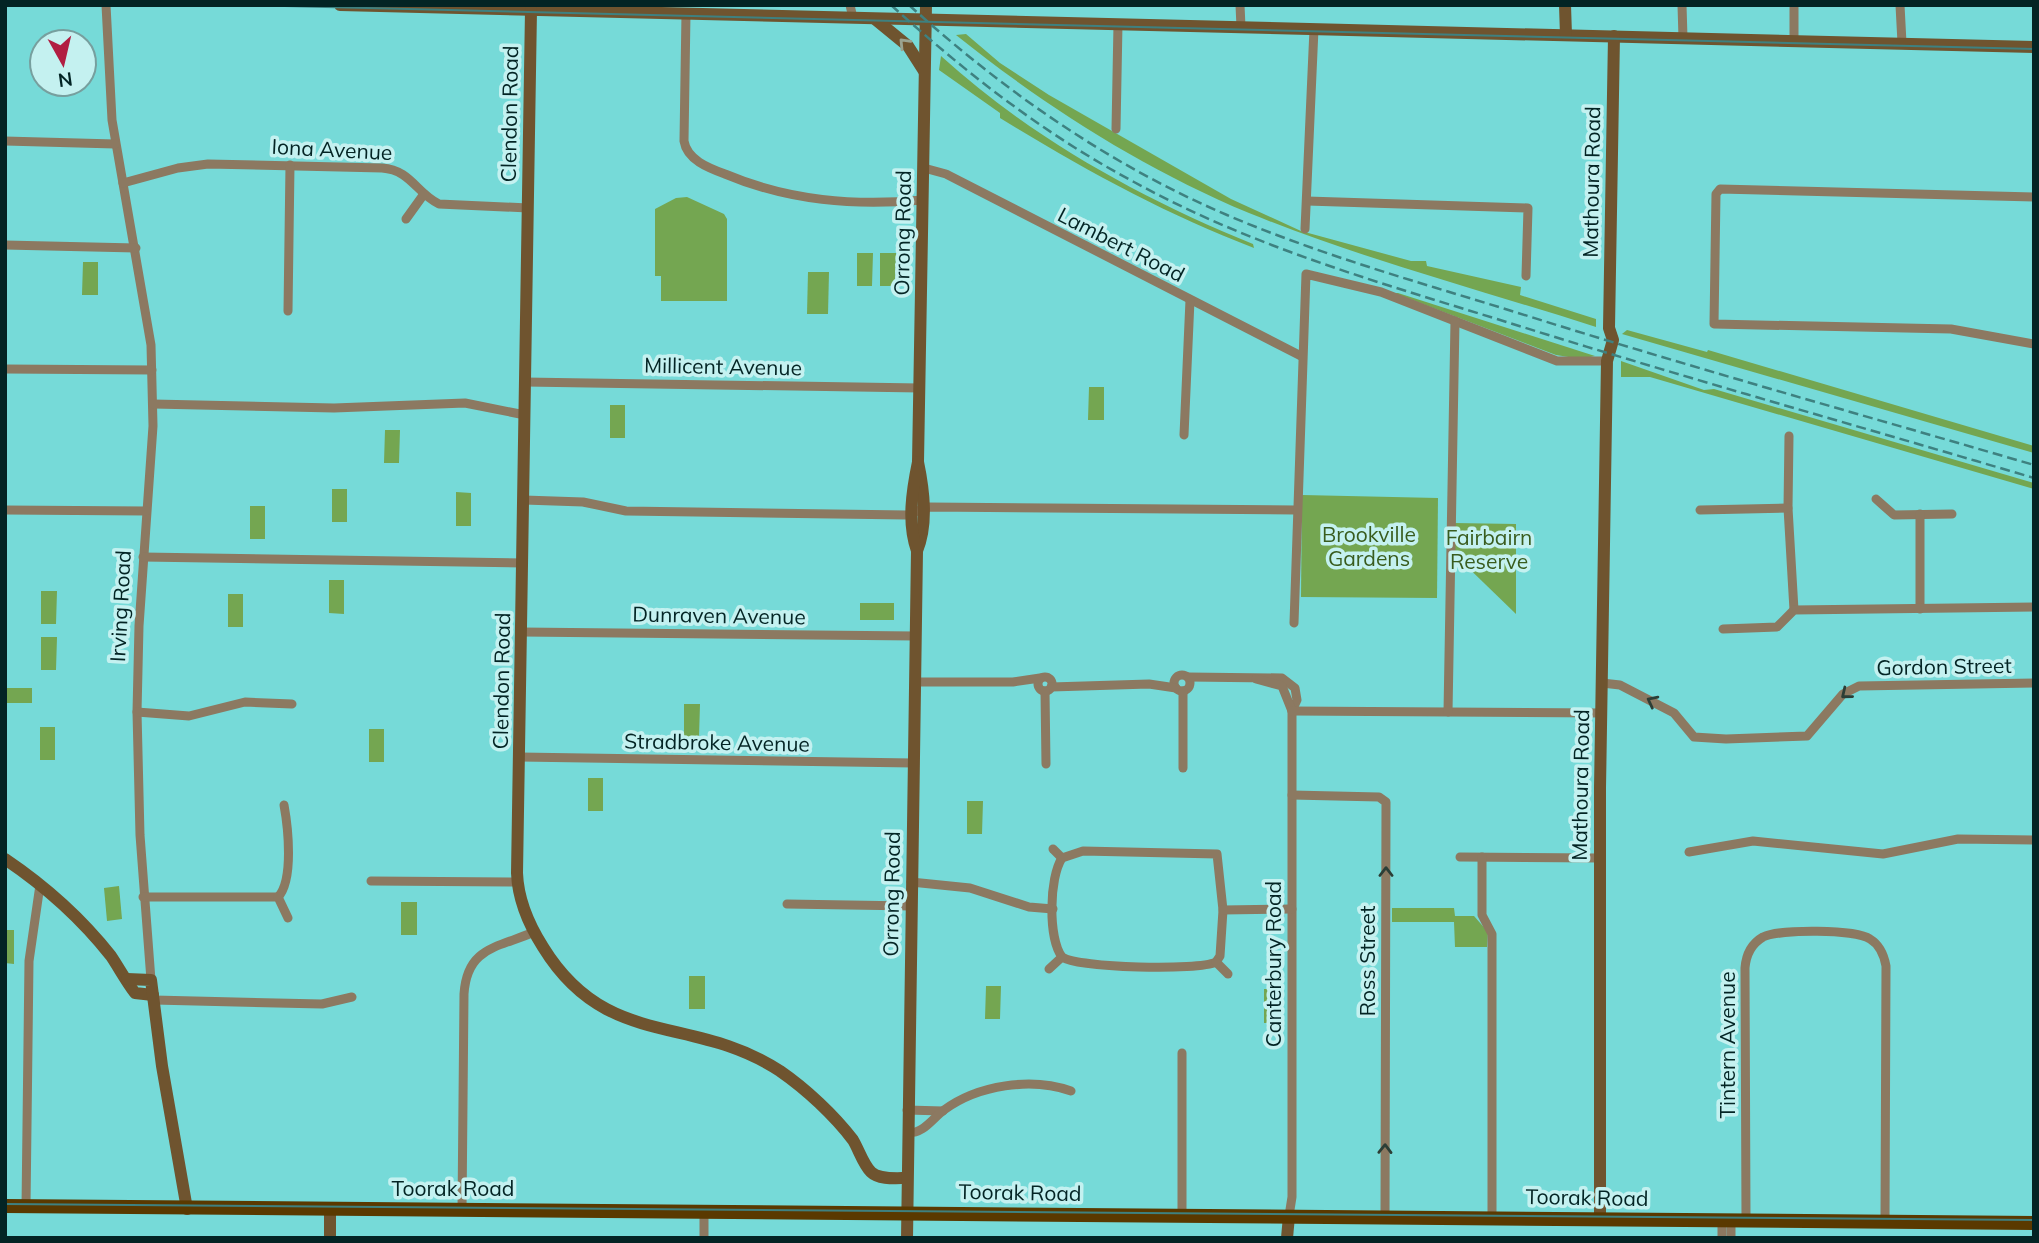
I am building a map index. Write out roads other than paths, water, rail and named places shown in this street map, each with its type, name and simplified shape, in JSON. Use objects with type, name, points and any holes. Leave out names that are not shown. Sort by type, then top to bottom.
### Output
[{"type":"main road","name":"Toorak Road","points":[[5,1206],[2034,1223]]},
{"type":"street","name":"Irving Road","points":[[106,5],[110,96],[116,144],[136,248],[152,370],[153,404],[136,712],[144,897],[153,997],[187,1209]]},
{"type":"street","points":[[340,5],[686,13],[851,11],[874,18],[897,19],[929,13],[1118,24],[2034,47]]},
{"type":"street","points":[[1241,5],[1241,27]]},
{"type":"street","points":[[1565,5],[1566,35]]},
{"type":"street","points":[[1682,5],[1683,38]]},
{"type":"street","points":[[1794,5],[1794,41]]},
{"type":"street","points":[[1900,5],[1902,43]]},
{"type":"street","name":"Clendon Road","points":[[531,8],[517,882],[534,932],[562,974],[593,1003],[638,1024],[704,1037],[728,1045],[781,1072],[847,1132],[866,1164],[877,1176],[907,1173]]},
{"type":"street","points":[[686,13],[684,141],[692,156],[745,182],[801,197],[863,203],[923,200]]},
{"type":"street","name":"Orrong Road","points":[[907,1238],[917,551],[911,534],[917,511],[912,488],[918,462],[925,74],[929,13]]},
{"type":"street","points":[[874,18],[908,46],[925,74]]},
{"type":"street","points":[[1116,129],[1118,24]]},
{"type":"street","points":[[1306,229],[1314,29]]},
{"type":"street","name":"Mathoura Road","points":[[1600,1219],[1599,858],[1608,357],[1613,343],[1609,330],[1614,36]]},
{"type":"street","points":[[5,141],[116,144]]},
{"type":"street","name":"Iona Avenue","points":[[123,183],[178,168],[208,164],[396,169],[410,178],[434,202],[449,206],[528,208]]},
{"type":"street","points":[[288,311],[290,165]]},
{"type":"street","name":"Lambert Road","points":[[924,168],[946,174],[1301,356]]},
{"type":"street","points":[[2034,197],[1717,191],[1714,324],[1951,329],[2034,344]]},
{"type":"street","points":[[406,219],[424,194]]},
{"type":"street","points":[[1307,201],[1528,208],[1525,276]]},
{"type":"street","points":[[5,245],[136,248]]},
{"type":"street","points":[[1294,623],[1304,281],[1310,273],[1359,285],[1558,360],[1608,357]]},
{"type":"street","points":[[1184,435],[1190,300]]},
{"type":"street","points":[[1448,712],[1455,321]]},
{"type":"street","points":[[5,369],[152,370]]},
{"type":"street","name":"Millicent Avenue","points":[[526,382],[920,388]]},
{"type":"street","points":[[153,404],[334,408],[465,403],[525,415]]},
{"type":"street","points":[[1788,436],[1788,508],[1794,610]]},
{"type":"street","points":[[1876,499],[1894,514],[1952,514]]},
{"type":"street","points":[[524,500],[583,502],[638,512],[1296,510]]},
{"type":"street","points":[[1700,510],[1788,508]]},
{"type":"street","points":[[5,510],[146,511]]},
{"type":"street","points":[[1920,514],[1920,609]]},
{"type":"street","points":[[143,557],[523,563]]},
{"type":"street","points":[[1723,629],[1777,627],[1794,610],[2034,607]]},
{"type":"street","name":"Dunraven Avenue","points":[[522,632],[916,636]]},
{"type":"street","points":[[1149,684],[1183,677],[1215,680],[1256,679],[1282,687],[1288,693],[1292,711],[1601,713]]},
{"type":"street","points":[[1183,677],[1183,768]]},
{"type":"street","points":[[1182,689],[1175,680],[1183,677]]},
{"type":"street","points":[[915,682],[1149,684],[1182,689],[1215,680]]},
{"type":"street","name":"Gordon Street","points":[[1602,683],[1620,685],[1674,713],[1694,737],[1726,739],[1807,736],[1843,694],[1859,686],[2034,683]]},
{"type":"street","points":[[1045,684],[1046,765]]},
{"type":"street","points":[[136,712],[189,716],[245,702],[292,704]]},
{"type":"street","name":"Canterbury Road","points":[[1289,1216],[1292,1197],[1292,711]]},
{"type":"street","name":"Stradbroke Avenue","points":[[520,757],[913,763]]},
{"type":"street","name":"Ross Street","points":[[1292,795],[1382,797],[1386,802],[1385,1217]]},
{"type":"street","points":[[278,897],[287,881],[287,826],[284,805]]},
{"type":"street","points":[[1689,852],[1753,841],[1883,854],[1958,839],[2034,840]]},
{"type":"street","points":[[1217,854],[1223,910],[1220,957],[1216,962],[1195,967],[1083,965],[1062,957],[1054,940],[1053,909],[1054,876],[1062,859],[1083,851],[1217,854],[1227,845]]},
{"type":"street","points":[[1053,849],[1062,859]]},
{"type":"street","points":[[1460,857],[1599,858]]},
{"type":"street","points":[[1482,857],[1482,915],[1492,934],[1492,1218]]},
{"type":"street","points":[[5,859],[40,884],[80,920],[135,993],[153,997],[322,1004],[352,997]]},
{"type":"street","points":[[371,881],[517,882]]},
{"type":"street","points":[[911,882],[970,888],[1029,907],[1053,909]]},
{"type":"street","points":[[26,1207],[29,961],[40,884]]},
{"type":"street","points":[[144,897],[278,897]]},
{"type":"street","points":[[278,897],[288,918]]},
{"type":"street","points":[[787,904],[911,906]]},
{"type":"street","points":[[1223,910],[1292,909]]},
{"type":"street","points":[[462,1210],[464,995],[467,971],[473,961],[489,949],[534,932]]},
{"type":"street","name":"Tintern Avenue","points":[[1733,1220],[1745,968],[1748,953],[1758,940],[1774,933],[1847,933],[1871,939],[1882,951],[1886,966],[1885,1221]]},
{"type":"street","points":[[1049,969],[1062,957]]},
{"type":"street","points":[[1216,962],[1228,974]]},
{"type":"street","points":[[127,979],[151,979]]},
{"type":"street","points":[[1182,1053],[1182,1215]]},
{"type":"street","points":[[908,1133],[918,1133],[943,1111],[965,1098],[1012,1086],[1043,1084],[1071,1091]]},
{"type":"street","points":[[907,1110],[943,1111]]},
{"type":"street","points":[[330,1209],[330,1238]]},
{"type":"street","points":[[704,1212],[704,1238]]},
{"type":"street","points":[[1287,1238],[1289,1216]]},
{"type":"street","points":[[1722,1238],[1733,1220]]},
{"type":"street","points":[[1731,1238],[1733,1220]]},
{"type":"tram line","points":[[243,5],[2034,49]]},
{"type":"tram line","points":[[5,1204],[2034,1220]]},
{"type":"railway","points":[[891,5],[948,55],[1037,123],[1134,182],[1222,225],[1312,260],[1404,290],[1631,360],[2034,478]]},
{"type":"railway","points":[[909,5],[982,67],[1059,123],[1140,173],[1227,215],[1302,244],[1416,282],[2034,465]]},
{"type":"park label","name":"Brookville Gardens","points":[[1369,547]]},
{"type":"park label","name":"Fairbairn Reserve","points":[[1489,550]]}]
